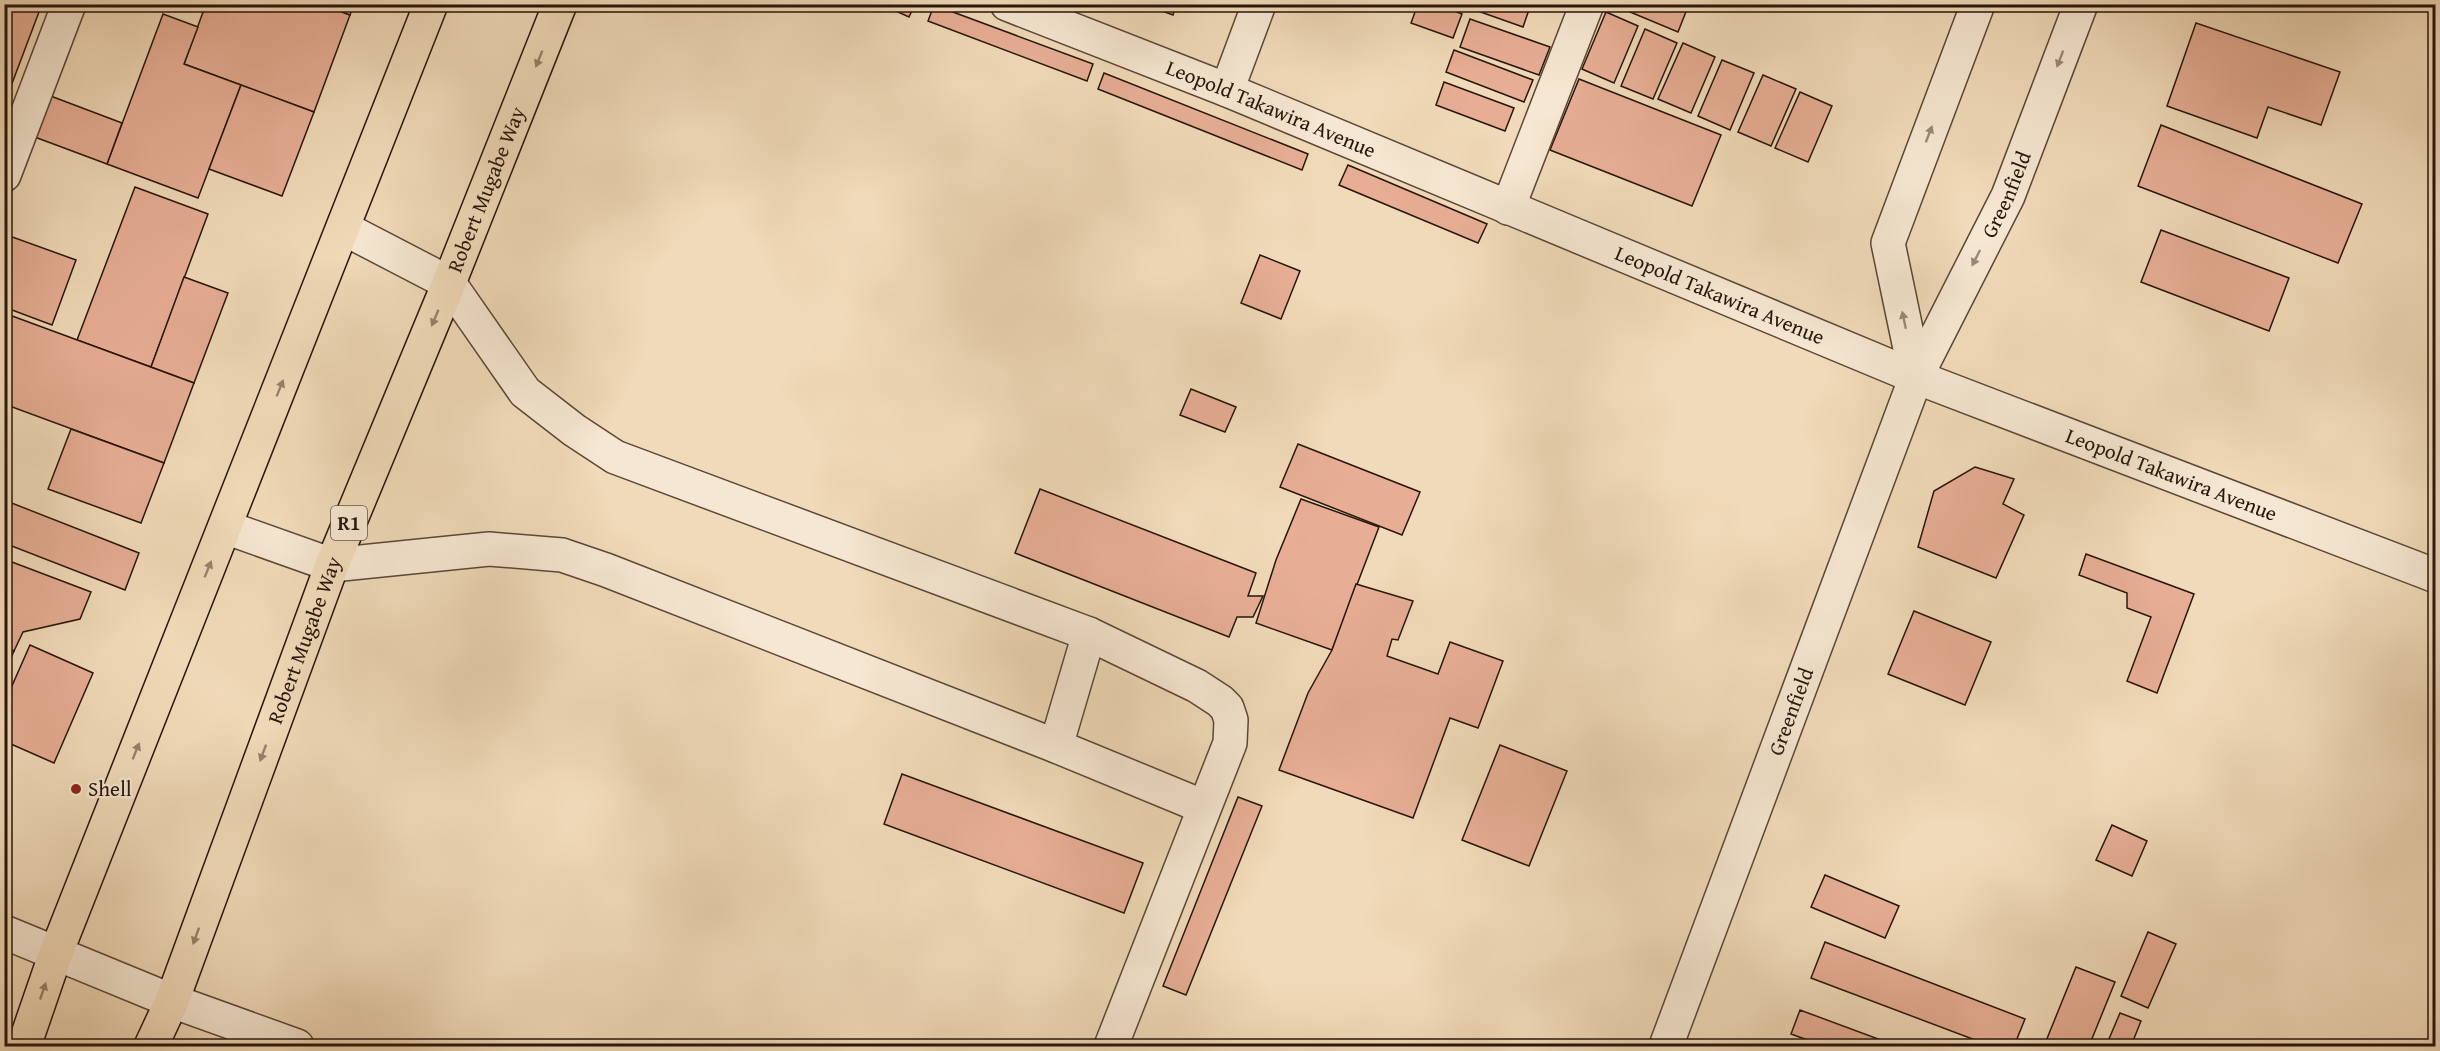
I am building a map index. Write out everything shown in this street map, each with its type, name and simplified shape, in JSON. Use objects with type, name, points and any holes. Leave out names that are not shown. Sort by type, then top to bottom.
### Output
[{"type":"highway","points":[[24,1047],[56,953],[431,4]]},
{"type":"highway","name":"Robert Mugabe Way","points":[[151,1047],[172,1000],[332,565],[449,283],[560,4]]},
{"type":"street","points":[[4,175],[69,4]]},
{"type":"street","name":"Leopold Takawira Avenue","points":[[1007,4],[1227,90],[1916,377],[2436,576]]},
{"type":"street","points":[[1227,90],[1259,4]]},
{"type":"street","points":[[1508,208],[1587,4]]},
{"type":"street","points":[[1916,377],[1888,243],[1978,4]]},
{"type":"street","name":"Greenfield","points":[[1666,1047],[1916,377],[2008,196],[2081,4]]},
{"type":"street","points":[[343,228],[449,283],[525,392],[574,430],[615,456],[1089,634],[1197,686],[1227,708],[1231,720],[1230,743],[1111,1047]]},
{"type":"street","points":[[225,527],[332,565],[489,549],[562,555],[617,574],[1056,746],[1204,807]]},
{"type":"street","points":[[1056,746],[1089,634]]},
{"type":"street","points":[[4,932],[172,1000],[297,1047]]},
{"type":"building","points":[[4,4],[42,4],[11,86],[4,84]]},
{"type":"building","points":[[206,4],[321,4],[350,15],[314,112],[184,64]]},
{"type":"building","points":[[321,4],[354,4],[350,15]]},
{"type":"building","points":[[880,4],[915,4],[909,17]]},
{"type":"building","points":[[1143,4],[1176,4],[1173,15]]},
{"type":"building","points":[[1418,4],[1436,4],[1462,14],[1453,38],[1411,23]]},
{"type":"building","points":[[1458,4],[1531,4],[1523,27]]},
{"type":"building","points":[[1611,4],[1689,4],[1678,32]]},
{"type":"building","points":[[934,5],[1093,64],[1087,81],[928,21]]},
{"type":"building","points":[[1606,12],[1638,26],[1614,83],[1582,69]]},
{"type":"building","points":[[163,14],[198,27],[184,64],[241,85],[198,198],[107,164]]},
{"type":"building","points":[[1470,19],[1550,47],[1539,75],[1460,47]]},
{"type":"building","points":[[2196,23],[2340,72],[2321,125],[2268,107],[2257,138],[2167,106]]},
{"type":"building","points":[[1645,29],[1677,43],[1653,99],[1621,86]]},
{"type":"building","points":[[1683,43],[1715,57],[1691,113],[1658,99]]},
{"type":"building","points":[[1454,50],[1533,80],[1524,102],[1446,72]]},
{"type":"building","points":[[1722,60],[1754,73],[1730,130],[1698,116]]},
{"type":"building","points":[[1104,73],[1308,154],[1302,170],[1098,89]]},
{"type":"building","points":[[1763,75],[1796,89],[1771,146],[1738,132]]},
{"type":"building","points":[[1579,79],[1721,135],[1692,206],[1550,150]]},
{"type":"building","points":[[1444,82],[1514,108],[1505,131],[1436,105]]},
{"type":"building","points":[[241,85],[314,112],[282,196],[209,169]]},
{"type":"building","points":[[1800,92],[1832,106],[1808,162],[1775,148]]},
{"type":"building","points":[[48,95],[122,123],[107,164],[32,136]]},
{"type":"building","points":[[2161,125],[2362,204],[2338,263],[2138,186]]},
{"type":"building","points":[[1348,165],[1487,224],[1478,243],[1339,185]]},
{"type":"building","points":[[135,187],[208,214],[151,367],[77,340]]},
{"type":"building","points":[[2161,230],[2289,278],[2269,331],[2141,282]]},
{"type":"building","points":[[4,234],[76,260],[52,325],[4,307]]},
{"type":"building","points":[[1260,255],[1300,271],[1281,319],[1241,303]]},
{"type":"building","points":[[184,277],[228,293],[194,383],[151,367]]},
{"type":"building","points":[[4,313],[194,383],[164,463],[4,404]]},
{"type":"building","points":[[1191,389],[1236,407],[1225,432],[1180,415]]},
{"type":"building","points":[[71,429],[164,463],[141,523],[48,489]]},
{"type":"building","points":[[1298,444],[1420,492],[1402,535],[1280,487]]},
{"type":"building","points":[[1975,467],[2014,479],[2003,504],[2024,515],[1996,578],[1918,547],[1934,491]]},
{"type":"building","points":[[1040,489],[1256,573],[1248,596],[1263,596],[1253,617],[1237,617],[1229,637],[1015,553]]},
{"type":"building","points":[[1301,499],[1379,527],[1332,650],[1256,623],[1276,560]]},
{"type":"building","points":[[4,500],[139,553],[125,590],[4,543]]},
{"type":"building","points":[[2086,554],[2194,594],[2157,693],[2127,681],[2151,617],[2127,608],[2127,593],[2079,575]]},
{"type":"building","points":[[4,559],[91,592],[80,619],[23,632],[14,651],[4,647]]},
{"type":"building","points":[[1356,584],[1413,601],[1398,640],[1392,639],[1387,656],[1438,674],[1450,642],[1503,661],[1478,728],[1450,718],[1413,818],[1279,770],[1308,693],[1332,650]]},
{"type":"building","points":[[1914,611],[1991,642],[1965,705],[1888,674]]},
{"type":"building","points":[[30,645],[93,673],[54,763],[4,741],[4,704]]},
{"type":"building","points":[[4,647],[14,651],[4,675]]},
{"type":"building","points":[[1500,745],[1567,771],[1529,866],[1462,840]]},
{"type":"building","points":[[902,774],[1143,863],[1124,913],[884,824]]},
{"type":"building","points":[[1238,797],[1262,806],[1186,995],[1163,986]]},
{"type":"building","points":[[2112,825],[2147,841],[2132,876],[2096,860]]},
{"type":"building","points":[[1825,875],[1899,906],[1885,938],[1811,907]]},
{"type":"building","points":[[2148,932],[2176,944],[2148,1008],[2121,996]]},
{"type":"building","points":[[1825,942],[2025,1019],[2014,1046],[1991,1046],[1811,978]]},
{"type":"building","points":[[2076,967],[2115,982],[2089,1046],[2044,1046]]},
{"type":"building","points":[[1800,1010],[1897,1046],[1814,1046],[1816,1043],[1791,1034]]},
{"type":"building","points":[[2120,1013],[2141,1021],[2131,1046],[2106,1046]]},
{"type":"place","name":"Shell","points":[[76,789]]}]
